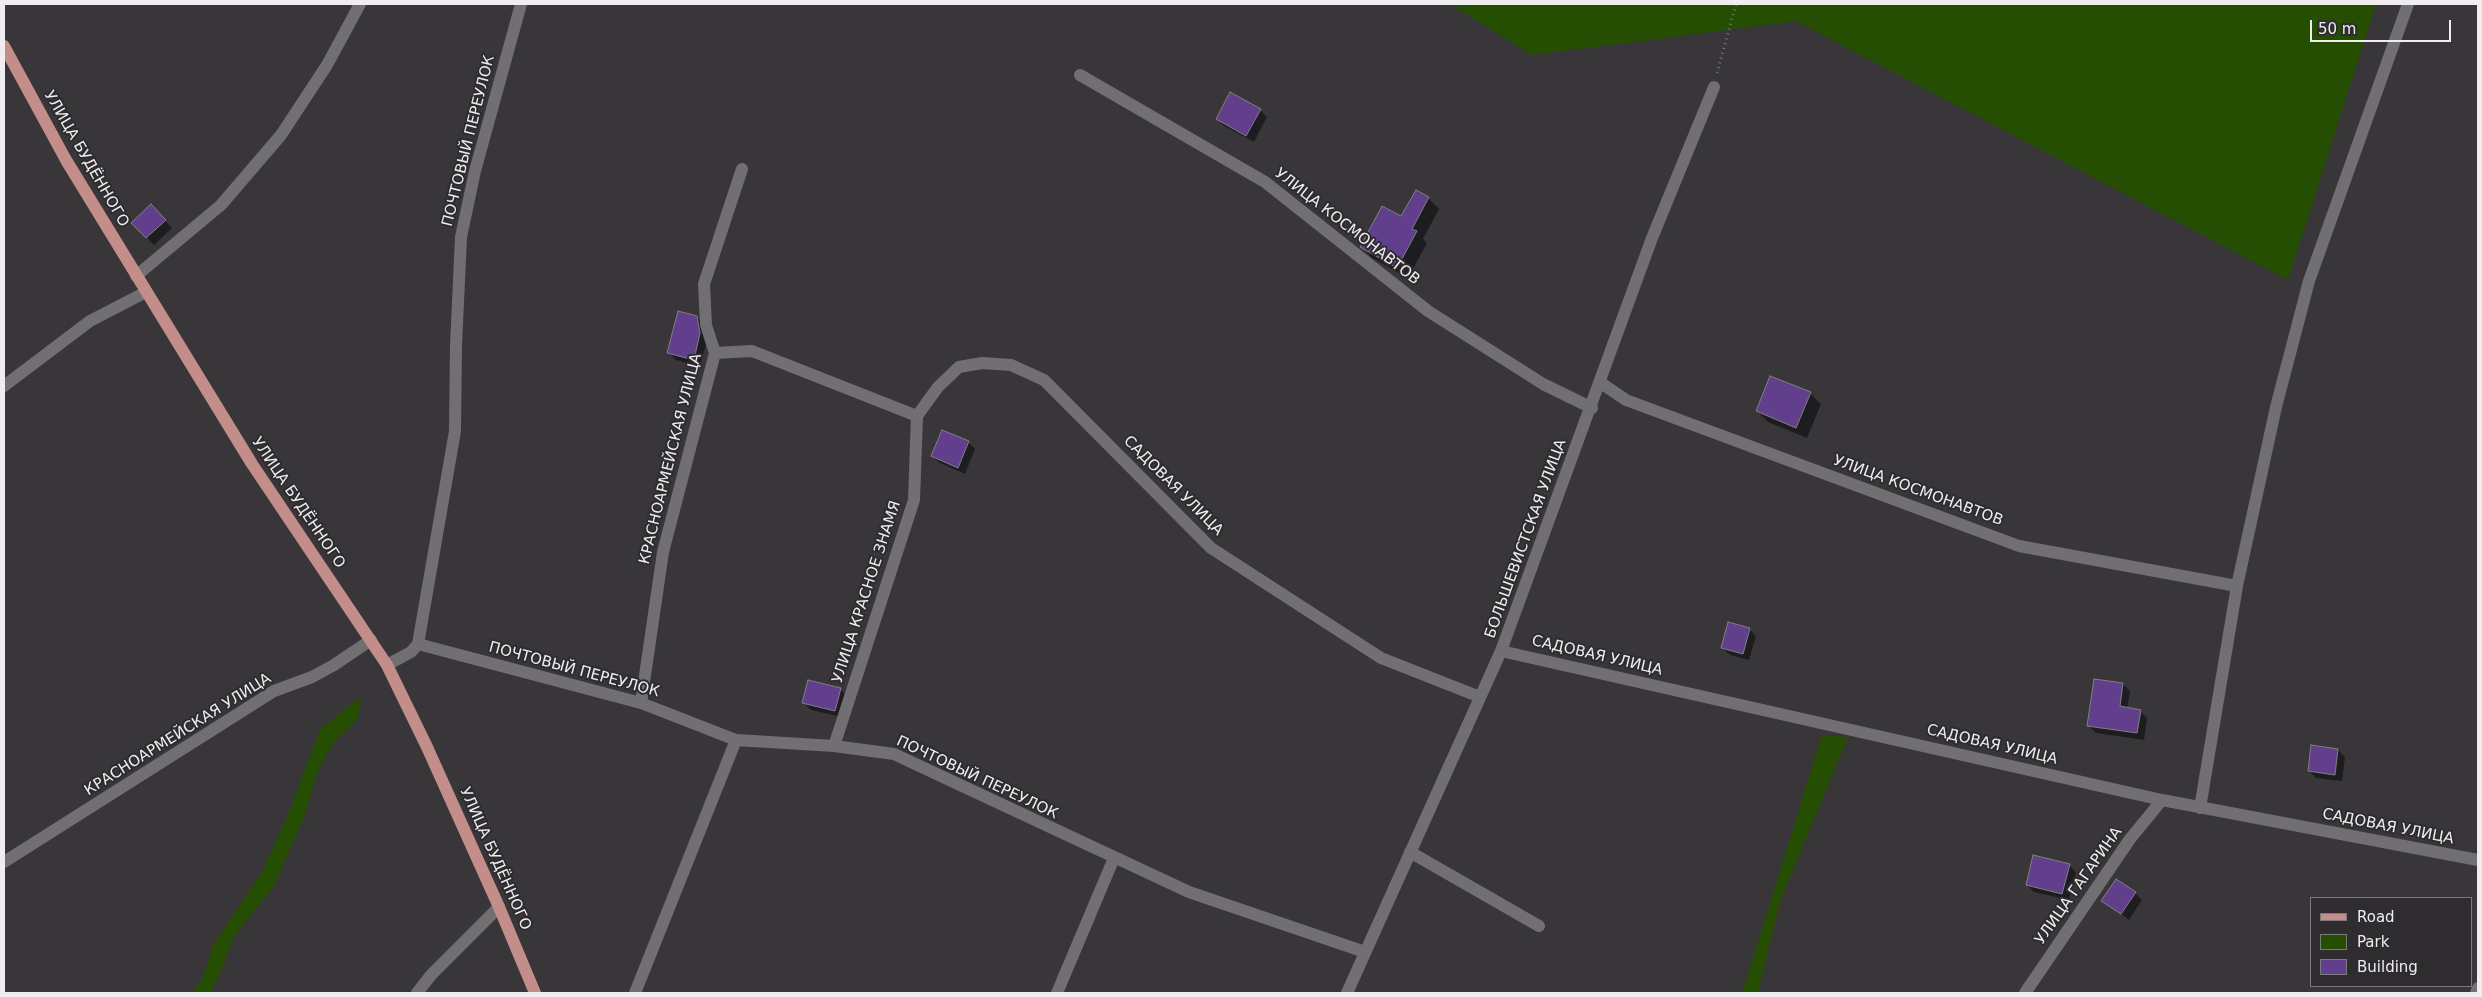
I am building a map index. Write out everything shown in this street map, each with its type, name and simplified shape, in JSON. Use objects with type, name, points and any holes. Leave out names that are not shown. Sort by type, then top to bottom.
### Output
[{"type":"main road","name":"УЛИЦА БУДЁННОГО","points":[[4,46],[66,160],[252,464],[387,665],[427,746],[535,993]]},
{"type":"street","points":[[136,276],[221,205],[281,135],[327,65],[360,4]]},
{"type":"street","name":"ПОЧТОВЫЙ ПЕРЕУЛОК","points":[[521,4],[475,171],[462,237],[456,345],[455,431],[418,644],[641,703],[736,740],[834,746],[894,754],[1189,892],[1365,952]]},
{"type":"street","points":[[2200,808],[2237,586],[2276,407],[2309,281],[2408,4]]},
{"type":"street","name":"УЛИЦА КОСМОНАВТОВ","points":[[1080,75],[1265,182],[1428,311],[1543,384],[1592,408]]},
{"type":"street","name":"БОЛЬШЕВИСТСКАЯ УЛИЦА","points":[[1346,993],[1501,651],[1592,408],[1652,238],[1714,86]]},
{"type":"street","name":"КРАСНОАРМЕЙСКАЯ УЛИЦА","points":[[641,703],[663,552],[715,353],[706,325],[704,284],[742,169]]},
{"type":"street","points":[[4,386],[90,321],[146,292]]},
{"type":"street","points":[[715,353],[752,351],[917,416]]},
{"type":"street","name":"САДОВАЯ УЛИЦА","points":[[917,416],[938,387],[959,367],[982,363],[1011,365],[1044,380],[1211,548],[1381,658],[1480,697]]},
{"type":"street","name":"УЛИЦА КОСМОНАВТОВ","points":[[1601,383],[1626,400],[2019,546],[2237,586]]},
{"type":"street","name":"УЛИЦА КРАСНОЕ ЗНАМЯ","points":[[834,746],[914,500],[917,416]]},
{"type":"street","name":"КРАСНОАРМЕЙСКАЯ УЛИЦА","points":[[4,862],[274,691],[319,673],[371,640]]},
{"type":"street","points":[[387,665],[411,652],[418,644]]},
{"type":"street","name":"САДОВАЯ УЛИЦА","points":[[1501,651],[2162,800],[2478,860]]},
{"type":"street","points":[[635,993],[736,740]]},
{"type":"street","name":"УЛИЦА ГАГАРИНА","points":[[2025,993],[2130,839],[2162,800]]},
{"type":"street","points":[[1410,852],[1539,926]]},
{"type":"street","points":[[1057,993],[1114,858]]},
{"type":"street","points":[[417,993],[431,975],[499,907]]},
{"type":"street","points":[[2476,993],[2478,988]]},
{"type":"path","points":[[1714,86],[1736,4]]},
{"type":"green space","points":[[1450,4],[2376,4],[2288,280],[1796,21],[1532,55]]},
{"type":"green space","points":[[359,698],[360,711],[354,723],[332,744],[316,776],[306,812],[274,886],[234,936],[223,967],[210,993],[192,993],[203,977],[213,945],[263,870],[290,809],[320,729]]},
{"type":"green space","points":[[1822,735],[1848,737],[1780,901],[1758,993],[1742,993]]},
{"type":"building","points":[[1230,92],[1261,109],[1246,136],[1216,119]]},
{"type":"building","points":[[1416,190],[1429,197],[1412,229],[1417,231],[1397,268],[1360,247],[1382,206],[1401,216]]},
{"type":"building","points":[[151,204],[166,220],[146,238],[131,223]]},
{"type":"building","points":[[678,311],[697,316],[700,333],[694,360],[667,353]]},
{"type":"building","points":[[1770,376],[1811,392],[1796,428],[1756,411]]},
{"type":"building","points":[[942,430],[969,441],[958,468],[931,456]]},
{"type":"building","points":[[1728,622],[1750,628],[1743,654],[1721,648]]},
{"type":"building","points":[[2094,679],[2123,683],[2120,706],[2141,710],[2137,733],[2087,726]]},
{"type":"building","points":[[808,680],[841,688],[835,711],[802,703]]},
{"type":"building","points":[[2311,745],[2338,749],[2335,775],[2308,771]]},
{"type":"building","points":[[2033,855],[2070,864],[2062,894],[2026,885]]},
{"type":"building","points":[[2116,879],[2136,892],[2121,914],[2101,901]]}]
